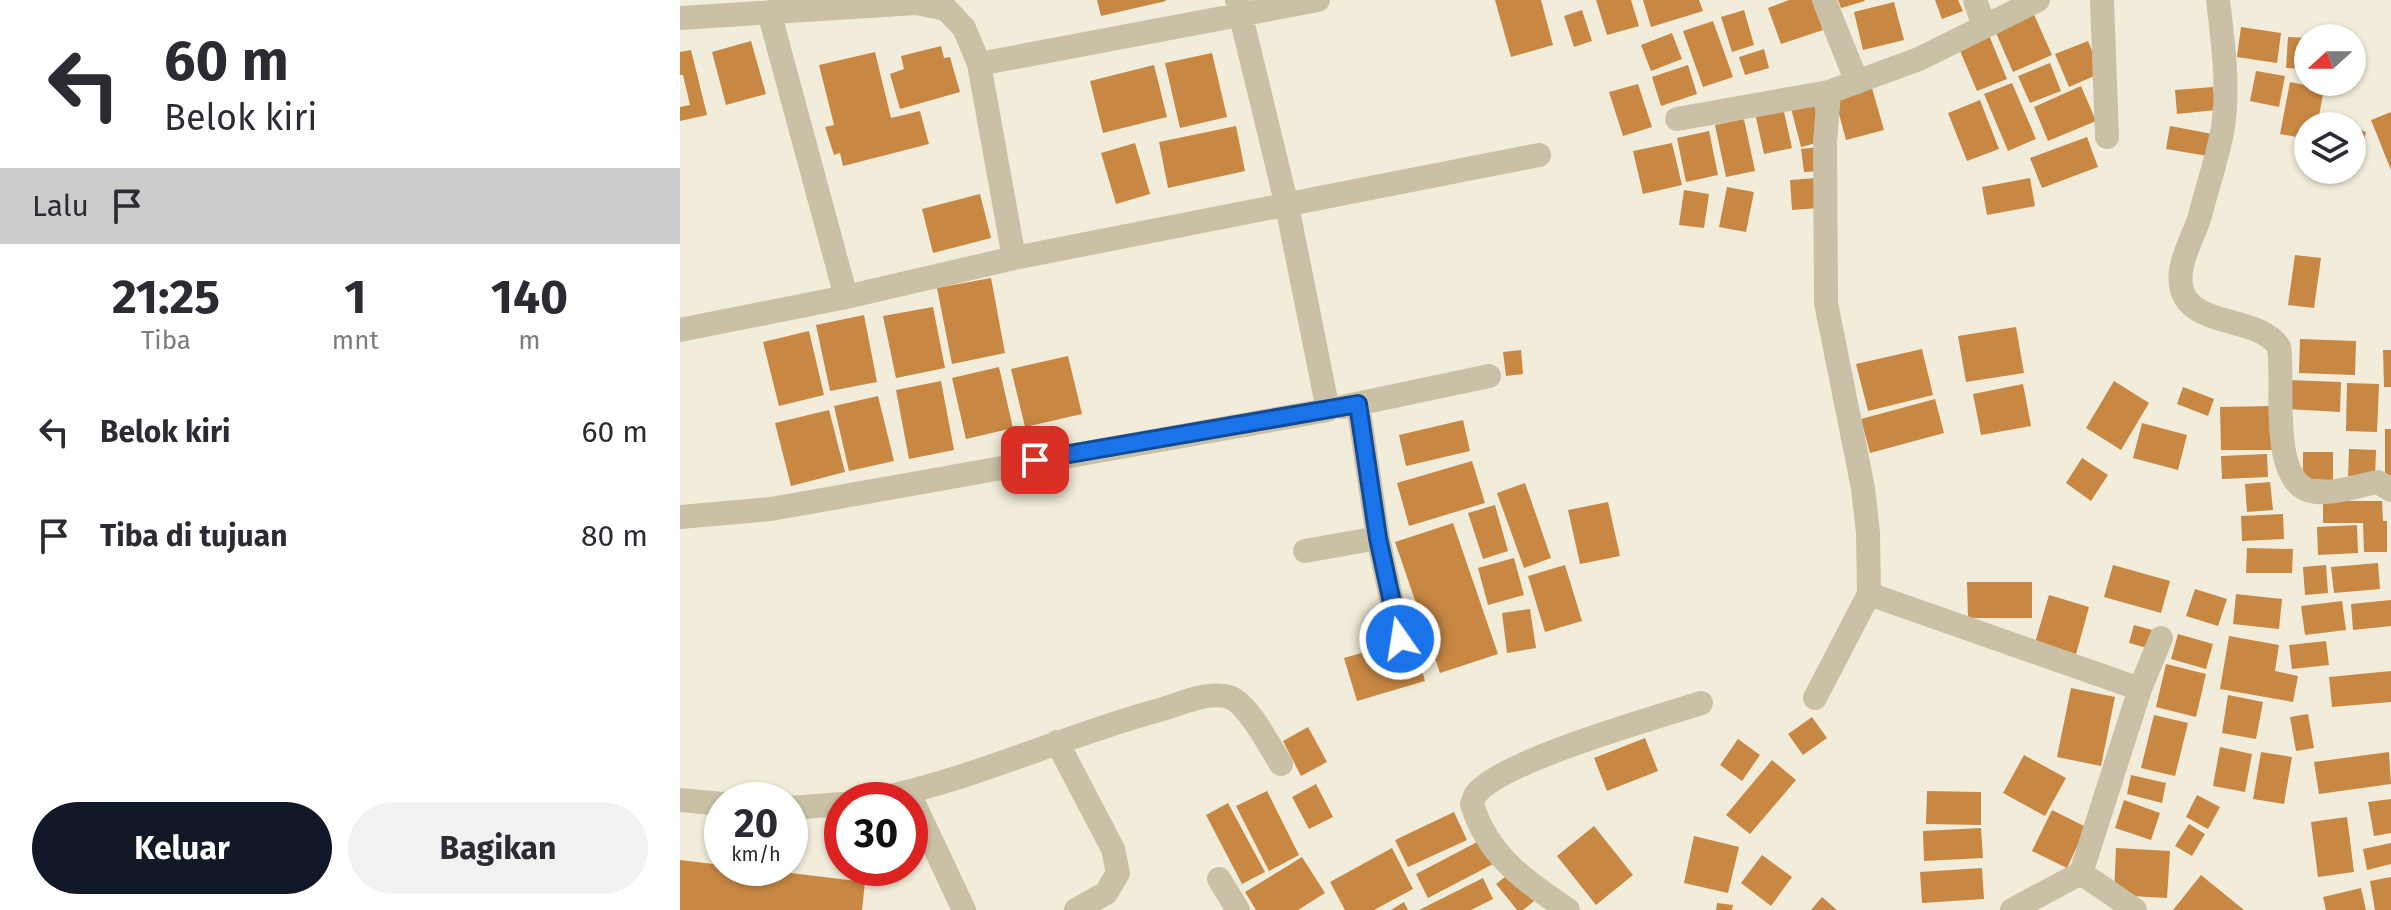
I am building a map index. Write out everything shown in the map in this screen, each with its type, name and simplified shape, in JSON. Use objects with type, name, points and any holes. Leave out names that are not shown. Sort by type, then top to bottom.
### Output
[{"type":"street","points":[[979,64],[1238,7],[1318,0]]},
{"type":"street","points":[[1824,0],[1857,82]]},
{"type":"street","points":[[1975,0],[1984,26]]},
{"type":"street","points":[[1677,119],[1829,92],[1919,59],[2038,0]]},
{"type":"street","points":[[2102,0],[2107,137]]},
{"type":"street","points":[[2218,0],[2225,79],[2223,128],[2198,224],[2180,270],[2185,296],[2192,305],[2224,321],[2265,332],[2274,338],[2279,347],[2280,407],[2288,470],[2294,481],[2303,488],[2318,492],[2378,482],[2391,490]]},
{"type":"street","points":[[680,18],[916,3],[946,9],[964,28],[979,64],[1014,258]]},
{"type":"street","points":[[1238,7],[1287,206],[1328,410]]},
{"type":"street","points":[[769,12],[846,297]]},
{"type":"street","points":[[1815,698],[1869,594],[1868,533],[1863,488],[1826,303],[1825,142],[1829,92]]},
{"type":"street","points":[[680,330],[846,297],[1014,258],[1539,155]]},
{"type":"street","points":[[680,516],[771,509],[1328,410],[1489,376]]},
{"type":"street","points":[[1358,404],[1378,538],[1400,639]]},
{"type":"street","points":[[1305,551],[1378,538]]},
{"type":"street","points":[[1869,594],[2140,689]]},
{"type":"street","points":[[2012,910],[2081,873],[2140,689],[2161,638]]},
{"type":"street","points":[[928,786],[1126,719],[1206,697],[1230,697],[1245,708],[1281,764]]},
{"type":"street","points":[[1568,910],[1504,862],[1486,840],[1472,804],[1477,792],[1495,779],[1536,759],[1701,703]]},
{"type":"street","points":[[1057,742],[1113,849],[1118,873],[1106,893],[1076,910]]},
{"type":"street","points":[[680,800],[704,802]]},
{"type":"street","points":[[928,833],[964,910]]},
{"type":"street","points":[[2081,873],[2135,910]]},
{"type":"street","points":[[1219,879],[1238,910]]},
{"type":"building","points":[[1097,0],[1165,0],[1166,1],[1101,16]]},
{"type":"building","points":[[1495,0],[1541,0],[1553,45],[1511,57]]},
{"type":"building","points":[[1596,0],[1631,0],[1639,26],[1607,35]]},
{"type":"building","points":[[1643,0],[1699,0],[1703,11],[1651,27]]},
{"type":"building","points":[[1789,0],[1812,0],[1823,30],[1781,44],[1768,8]]},
{"type":"building","points":[[1838,0],[1864,0],[1865,1],[1841,8]]},
{"type":"building","points":[[1935,0],[1958,0],[1963,11],[1942,19]]},
{"type":"building","points":[[1894,2],[1904,40],[1863,50],[1854,12]]},
{"type":"building","points":[[1582,10],[1592,41],[1574,47],[1564,16]]},
{"type":"building","points":[[1744,10],[1754,45],[1732,52],[1721,17]]},
{"type":"building","points":[[2032,10],[2052,55],[2013,72],[1993,26]]},
{"type":"building","points":[[1713,21],[1733,77],[1703,87],[1683,31]]},
{"type":"building","points":[[2241,27],[2281,33],[2277,63],[2237,57]]},
{"type":"building","points":[[1672,33],[1682,59],[1651,71],[1641,45]]},
{"type":"building","points":[[1988,33],[2007,79],[1977,91],[1958,46]]},
{"type":"building","points":[[2288,37],[2294,37],[2294,68],[2286,68]]},
{"type":"building","points":[[751,41],[766,94],[726,105],[712,52]]},
{"type":"building","points":[[2088,41],[2101,73],[2069,87],[2055,54]]},
{"type":"building","points":[[941,46],[944,58],[950,57],[960,92],[900,109],[890,74],[904,69],[901,56]]},
{"type":"building","points":[[1764,49],[1769,68],[1745,75],[1739,57]]},
{"type":"building","points":[[691,50],[707,115],[680,121],[680,107],[690,105],[683,75],[680,75],[680,52]]},
{"type":"building","points":[[875,52],[891,118],[920,111],[929,144],[843,166],[840,153],[834,155],[825,127],[834,125],[819,65]]},
{"type":"building","points":[[1212,53],[1227,117],[1180,128],[1165,63]]},
{"type":"building","points":[[2050,63],[2061,91],[2030,103],[2018,76]]},
{"type":"building","points":[[1154,65],[1167,117],[1103,133],[1090,81]]},
{"type":"building","points":[[1688,65],[1697,94],[1661,106],[1652,77]]},
{"type":"building","points":[[2256,71],[2285,76],[2279,107],[2250,101]]},
{"type":"building","points":[[2290,82],[2294,83],[2294,96],[2323,96],[2320,112],[2294,112],[2294,136],[2280,134]]},
{"type":"building","points":[[2012,83],[2036,139],[2008,151],[1984,94]]},
{"type":"building","points":[[1638,84],[1652,127],[1623,136],[1609,92]]},
{"type":"building","points":[[2081,86],[2096,121],[2048,141],[2034,107]]},
{"type":"building","points":[[2213,87],[2216,110],[2177,114],[2175,90]]},
{"type":"building","points":[[1872,88],[1884,130],[1846,140],[1835,99]]},
{"type":"building","points":[[1980,100],[1999,149],[1967,161],[1948,113]]},
{"type":"building","points":[[1814,103],[1824,141],[1801,147],[1791,108]]},
{"type":"building","points":[[1783,107],[1792,148],[1764,154],[1755,113]]},
{"type":"building","points":[[2391,112],[2391,170],[2371,120]]},
{"type":"building","points":[[1744,119],[1755,171],[1726,177],[1715,125]]},
{"type":"building","points":[[1236,126],[1245,171],[1168,188],[1159,142]]},
{"type":"building","points":[[2170,126],[2218,135],[2214,157],[2166,149]]},
{"type":"building","points":[[1709,131],[1718,175],[1686,182],[1677,138]]},
{"type":"building","points":[[2087,137],[2098,167],[2042,188],[2030,158]]},
{"type":"building","points":[[1135,143],[1150,194],[1116,204],[1101,153]]},
{"type":"building","points":[[1672,143],[1682,185],[1643,194],[1633,151]]},
{"type":"building","points":[[1820,147],[1823,171],[1804,172],[1801,149]]},
{"type":"building","points":[[1817,178],[1819,208],[1792,210],[1790,180]]},
{"type":"building","points":[[2030,178],[2035,206],[1987,215],[1982,187]]},
{"type":"building","points":[[1727,187],[1754,192],[1746,232],[1719,227]]},
{"type":"building","points":[[1684,190],[1709,194],[1704,228],[1679,225]]},
{"type":"building","points":[[980,194],[991,238],[933,253],[922,209]]},
{"type":"building","points":[[2295,255],[2321,258],[2314,308],[2288,305]]},
{"type":"building","points":[[991,278],[1005,353],[952,364],[937,288]]},
{"type":"building","points":[[933,307],[945,368],[896,378],[883,316]]},
{"type":"building","points":[[864,315],[877,382],[830,391],[816,325]]},
{"type":"building","points":[[2016,327],[2024,373],[1966,382],[1958,336]]},
{"type":"building","points":[[809,331],[824,395],[779,406],[763,342]]},
{"type":"building","points":[[2300,339],[2356,341],[2355,375],[2299,373]]},
{"type":"building","points":[[1922,349],[1933,395],[1868,411],[1856,364]]},
{"type":"building","points":[[1521,350],[1523,374],[1506,376],[1503,352]]},
{"type":"building","points":[[2383,350],[2391,350],[2391,387],[2384,387]]},
{"type":"building","points":[[1068,356],[1082,414],[1025,427],[1011,369]]},
{"type":"building","points":[[999,367],[1013,428],[966,439],[952,378]]},
{"type":"building","points":[[2288,380],[2341,382],[2340,412],[2287,409]]},
{"type":"building","points":[[941,381],[954,450],[909,459],[896,390]]},
{"type":"building","points":[[2114,381],[2149,403],[2121,450],[2086,428]]},
{"type":"building","points":[[2347,383],[2379,384],[2377,432],[2346,431]]},
{"type":"building","points":[[2023,384],[2031,426],[1981,435],[1973,394]]},
{"type":"building","points":[[2183,387],[2214,399],[2208,416],[2177,404]]},
{"type":"building","points":[[878,396],[894,461],[849,471],[834,406]]},
{"type":"building","points":[[1935,399],[1944,433],[1870,453],[1861,419]]},
{"type":"building","points":[[2274,406],[2274,450],[2221,450],[2220,407]]},
{"type":"building","points":[[829,410],[845,472],[791,486],[775,423]]},
{"type":"building","points":[[1463,420],[1470,451],[1406,466],[1399,435]]},
{"type":"building","points":[[2142,423],[2187,435],[2178,470],[2133,458]]},
{"type":"building","points":[[2385,429],[2391,429],[2391,475],[2385,475]]},
{"type":"building","points":[[2349,449],[2376,450],[2375,480],[2348,479]]},
{"type":"building","points":[[2303,452],[2333,452],[2333,480],[2303,479]]},
{"type":"building","points":[[2267,454],[2268,477],[2222,479],[2221,456]]},
{"type":"building","points":[[2082,458],[2108,475],[2091,501],[2066,483]]},
{"type":"building","points":[[1472,461],[1485,503],[1409,526],[1397,483]]},
{"type":"building","points":[[2270,482],[2273,510],[2247,512],[2245,484]]},
{"type":"building","points":[[1525,483],[1551,558],[1524,568],[1497,493]]},
{"type":"building","points":[[2323,501],[2382,501],[2383,521],[2387,521],[2387,552],[2364,552],[2363,523],[2323,523]]},
{"type":"building","points":[[1608,502],[1620,556],[1580,564],[1568,510]]},
{"type":"building","points":[[1495,505],[1508,551],[1483,559],[1468,513]]},
{"type":"building","points":[[2283,514],[2284,539],[2242,541],[2241,516]]},
{"type":"building","points":[[1453,523],[1498,654],[1440,673],[1395,542]]},
{"type":"building","points":[[2357,525],[2358,553],[2318,555],[2317,527]]},
{"type":"building","points":[[2247,548],[2293,549],[2292,573],[2246,573]]},
{"type":"building","points":[[1514,558],[1524,595],[1488,605],[1478,568]]},
{"type":"building","points":[[2378,563],[2380,589],[2334,593],[2331,567]]},
{"type":"building","points":[[1565,565],[1582,621],[1545,632],[1528,576]]},
{"type":"building","points":[[2113,565],[2170,581],[2161,613],[2104,597]]},
{"type":"building","points":[[2326,565],[2328,593],[2305,595],[2303,567]]},
{"type":"building","points":[[1967,582],[2032,582],[2032,618],[1968,618]]},
{"type":"building","points":[[2195,589],[2227,599],[2218,626],[2186,616]]},
{"type":"building","points":[[2236,594],[2282,599],[2279,629],[2233,624]]},
{"type":"building","points":[[2049,595],[2089,607],[2075,658],[2034,646]]},
{"type":"building","points":[[2391,600],[2391,626],[2353,630],[2351,604]]},
{"type":"building","points":[[2342,601],[2346,630],[2305,635],[2301,606]]},
{"type":"building","points":[[1530,609],[1536,648],[1507,653],[1502,613]]},
{"type":"building","points":[[2134,625],[2156,631],[2151,649],[2129,643]]},
{"type":"building","points":[[2178,634],[2213,644],[2206,669],[2171,659]]},
{"type":"building","points":[[2229,636],[2279,645],[2275,671],[2298,676],[2293,702],[2220,689]]},
{"type":"building","points":[[1413,638],[1425,681],[1357,701],[1344,658]]},
{"type":"building","points":[[2326,641],[2329,665],[2292,669],[2289,645]]},
{"type":"building","points":[[2166,664],[2206,674],[2196,717],[2156,707]]},
{"type":"building","points":[[2391,671],[2391,702],[2332,707],[2329,677]]},
{"type":"building","points":[[2071,688],[2115,697],[2101,766],[2057,757]]},
{"type":"building","points":[[2228,695],[2263,702],[2256,739],[2222,733]]},
{"type":"building","points":[[2308,714],[2314,748],[2296,751],[2290,717]]},
{"type":"building","points":[[2154,715],[2188,723],[2175,776],[2141,768]]},
{"type":"building","points":[[1812,717],[1827,738],[1803,755],[1788,734]]},
{"type":"building","points":[[1308,727],[1327,762],[1301,776],[1283,741]]},
{"type":"building","points":[[1645,738],[1658,771],[1607,791],[1594,758]]},
{"type":"building","points":[[1738,739],[1760,755],[1742,781],[1720,765]]},
{"type":"building","points":[[2220,747],[2252,754],[2245,792],[2213,786]]},
{"type":"building","points":[[2261,752],[2292,757],[2284,804],[2253,799]]},
{"type":"building","points":[[2389,752],[2391,784],[2319,794],[2314,762]]},
{"type":"building","points":[[2024,755],[2066,778],[2045,816],[2003,793]]},
{"type":"building","points":[[1772,760],[1796,780],[1750,834],[1726,815]]},
{"type":"building","points":[[2131,775],[2166,783],[2162,803],[2127,794]]},
{"type":"building","points":[[1316,784],[1333,817],[1309,829],[1292,797]]},
{"type":"building","points":[[1267,791],[1299,855],[1269,871],[1236,806]]},
{"type":"building","points":[[1927,791],[1981,792],[1981,825],[1926,824]]},
{"type":"building","points":[[2197,795],[2220,807],[2208,829],[2186,817]]},
{"type":"building","points":[[2391,799],[2391,833],[2374,836],[2368,802]]},
{"type":"building","points":[[2124,800],[2160,813],[2151,840],[2115,828]]},
{"type":"building","points":[[1228,803],[1265,872],[1242,884],[1206,815]]},
{"type":"building","points":[[2052,810],[2086,827],[2067,868],[2032,851]]},
{"type":"building","points":[[1454,812],[1467,840],[1408,867],[1395,840]]},
{"type":"building","points":[[2347,817],[2354,872],[2318,877],[2311,822]]},
{"type":"building","points":[[2189,824],[2205,834],[2192,856],[2175,846]]},
{"type":"building","points":[[1594,826],[1633,875],[1596,905],[1557,856]]},
{"type":"building","points":[[1981,828],[1983,858],[1924,861],[1923,831]]},
{"type":"building","points":[[1694,836],[1739,847],[1728,893],[1684,883]]},
{"type":"building","points":[[1483,839],[1495,863],[1428,898],[1416,874]]},
{"type":"building","points":[[2391,843],[2391,864],[2367,870],[2363,849]]},
{"type":"building","points":[[1392,848],[1413,889],[1374,910],[1345,910],[1330,882]]},
{"type":"building","points":[[2116,848],[2170,851],[2167,898],[2114,895]]},
{"type":"building","points":[[1762,855],[1792,877],[1771,906],[1741,883]]},
{"type":"building","points":[[1302,857],[1325,893],[1298,910],[1256,910],[1245,892]]},
{"type":"building","points":[[680,860],[704,863],[704,886],[808,886],[808,875],[824,877],[824,886],[865,886],[862,910],[680,910]]},
{"type":"building","points":[[1982,868],[1984,899],[1922,903],[1920,872]]},
{"type":"building","points":[[1511,872],[1534,901],[1523,910],[1517,910],[1496,884]]},
{"type":"building","points":[[2201,875],[2244,910],[2173,910]]},
{"type":"building","points":[[2391,877],[2391,910],[2375,910],[2370,881]]},
{"type":"building","points":[[1483,878],[1493,899],[1471,910],[1419,910]]},
{"type":"building","points":[[2361,888],[2366,910],[2326,910],[2323,897]]},
{"type":"building","points":[[1822,897],[1837,910],[1811,910]]},
{"type":"building","points":[[1404,902],[1408,910],[1391,910]]},
{"type":"building","points":[[1717,903],[1733,905],[1732,910],[1716,910]]},
{"type":"route","points":[[1035,460],[1358,404],[1378,538],[1400,639]]}]
